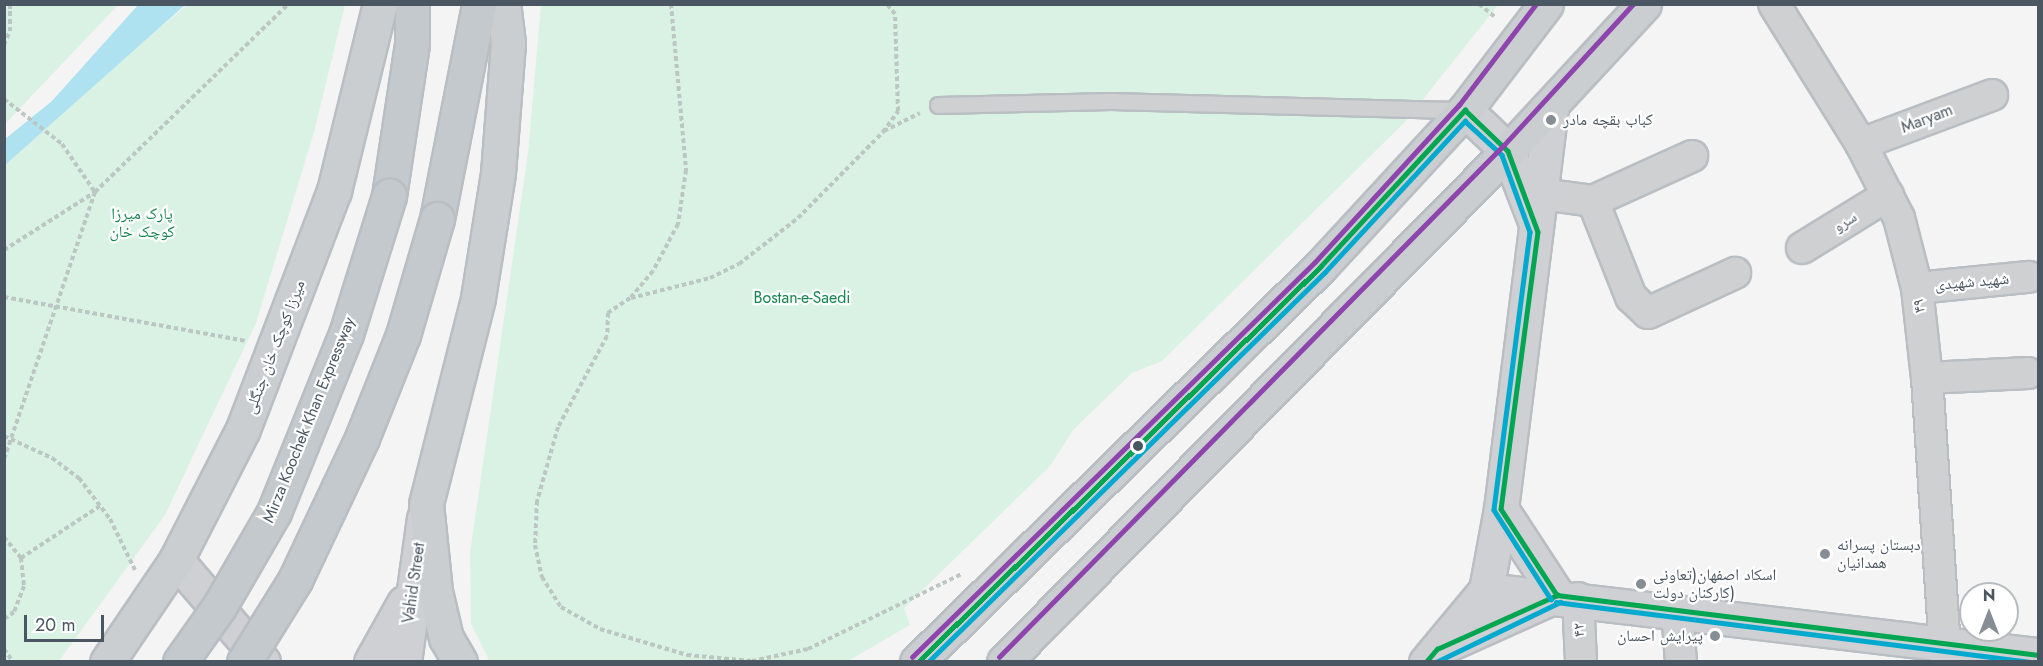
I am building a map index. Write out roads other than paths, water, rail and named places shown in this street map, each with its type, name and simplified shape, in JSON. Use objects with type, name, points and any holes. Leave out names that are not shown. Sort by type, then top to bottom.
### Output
[{"type":"highway","name":"Mirza Koochek Khan Expressway","points":[[180,662],[219,607],[274,512],[346,334],[389,195],[412,44],[411,4]]},
{"type":"highway","points":[[244,662],[295,580],[363,438],[403,335],[437,219],[478,4]]},
{"type":"main road","name":"میرزا کوچک خان جنگلی","points":[[107,662],[176,560],[243,429],[334,191],[380,4]]},
{"type":"main road","points":[[460,662],[446,638],[435,591],[426,504],[478,298],[498,173],[508,43],[503,4]]},
{"type":"main road","points":[[920,658],[1041,536],[1320,267],[1465,110],[1546,4]]},
{"type":"main road","points":[[1004,662],[1508,151],[1644,4]]},
{"type":"main road","points":[[1431,655],[1486,590],[1501,509],[1538,232],[1551,105]]},
{"type":"main road","points":[[1465,110],[1508,151],[1531,203],[1538,232]]},
{"type":"main road","name":"Vahid Street","points":[[404,662],[410,591],[426,504]]},
{"type":"main road","points":[[1501,509],[1567,596]]},
{"type":"main road","points":[[176,560],[263,662]]},
{"type":"main road","points":[[1486,590],[1567,596],[1677,610],[1945,652],[2038,655]]},
{"type":"main road","points":[[371,662],[410,591]]},
{"type":"main road","points":[[1431,655],[1567,596]]},
{"type":"street","name":"۴۹","points":[[1773,4],[1861,144],[1899,218],[1917,288],[1927,378],[1945,652]]},
{"type":"street","name":"Maryam","points":[[1861,144],[1992,94]]},
{"type":"street","points":[[1541,194],[1593,201],[1692,156]]},
{"type":"street","name":"سرو","points":[[1802,248],[1888,195]]},
{"type":"street","points":[[1593,201],[1631,297],[1648,313],[1735,273]]},
{"type":"street","name":"شهید شهیدی","points":[[1917,288],[2028,277]]},
{"type":"street","points":[[1927,378],[2028,373]]},
{"type":"street","name":"۴۲","points":[[1567,596],[1581,662]]},
{"type":"street","points":[[1677,610],[1681,662]]},
{"type":"lane","points":[[938,105],[1111,101],[1465,110]]},
{"type":"water","points":[[138,5],[185,5],[5,165],[5,139],[52,101]]},
{"type":"place","name":"کباب بقچه مادر","points":[[1551,120]]},
{"type":"place","name":"دبستان پسرانه همدانیان","points":[[1825,554]]},
{"type":"place","name":"اسکاد اصفهان(تعاونی کارکنان دولت)","points":[[1641,584]]},
{"type":"place","name":"پیرایش احسان","points":[[1715,636]]},
{"type":"park label","name":"پارک میرزا کوچک خان","points":[[142,223]]},
{"type":"park label","name":"Bostan-e-Saedi","points":[[802,298]]}]
